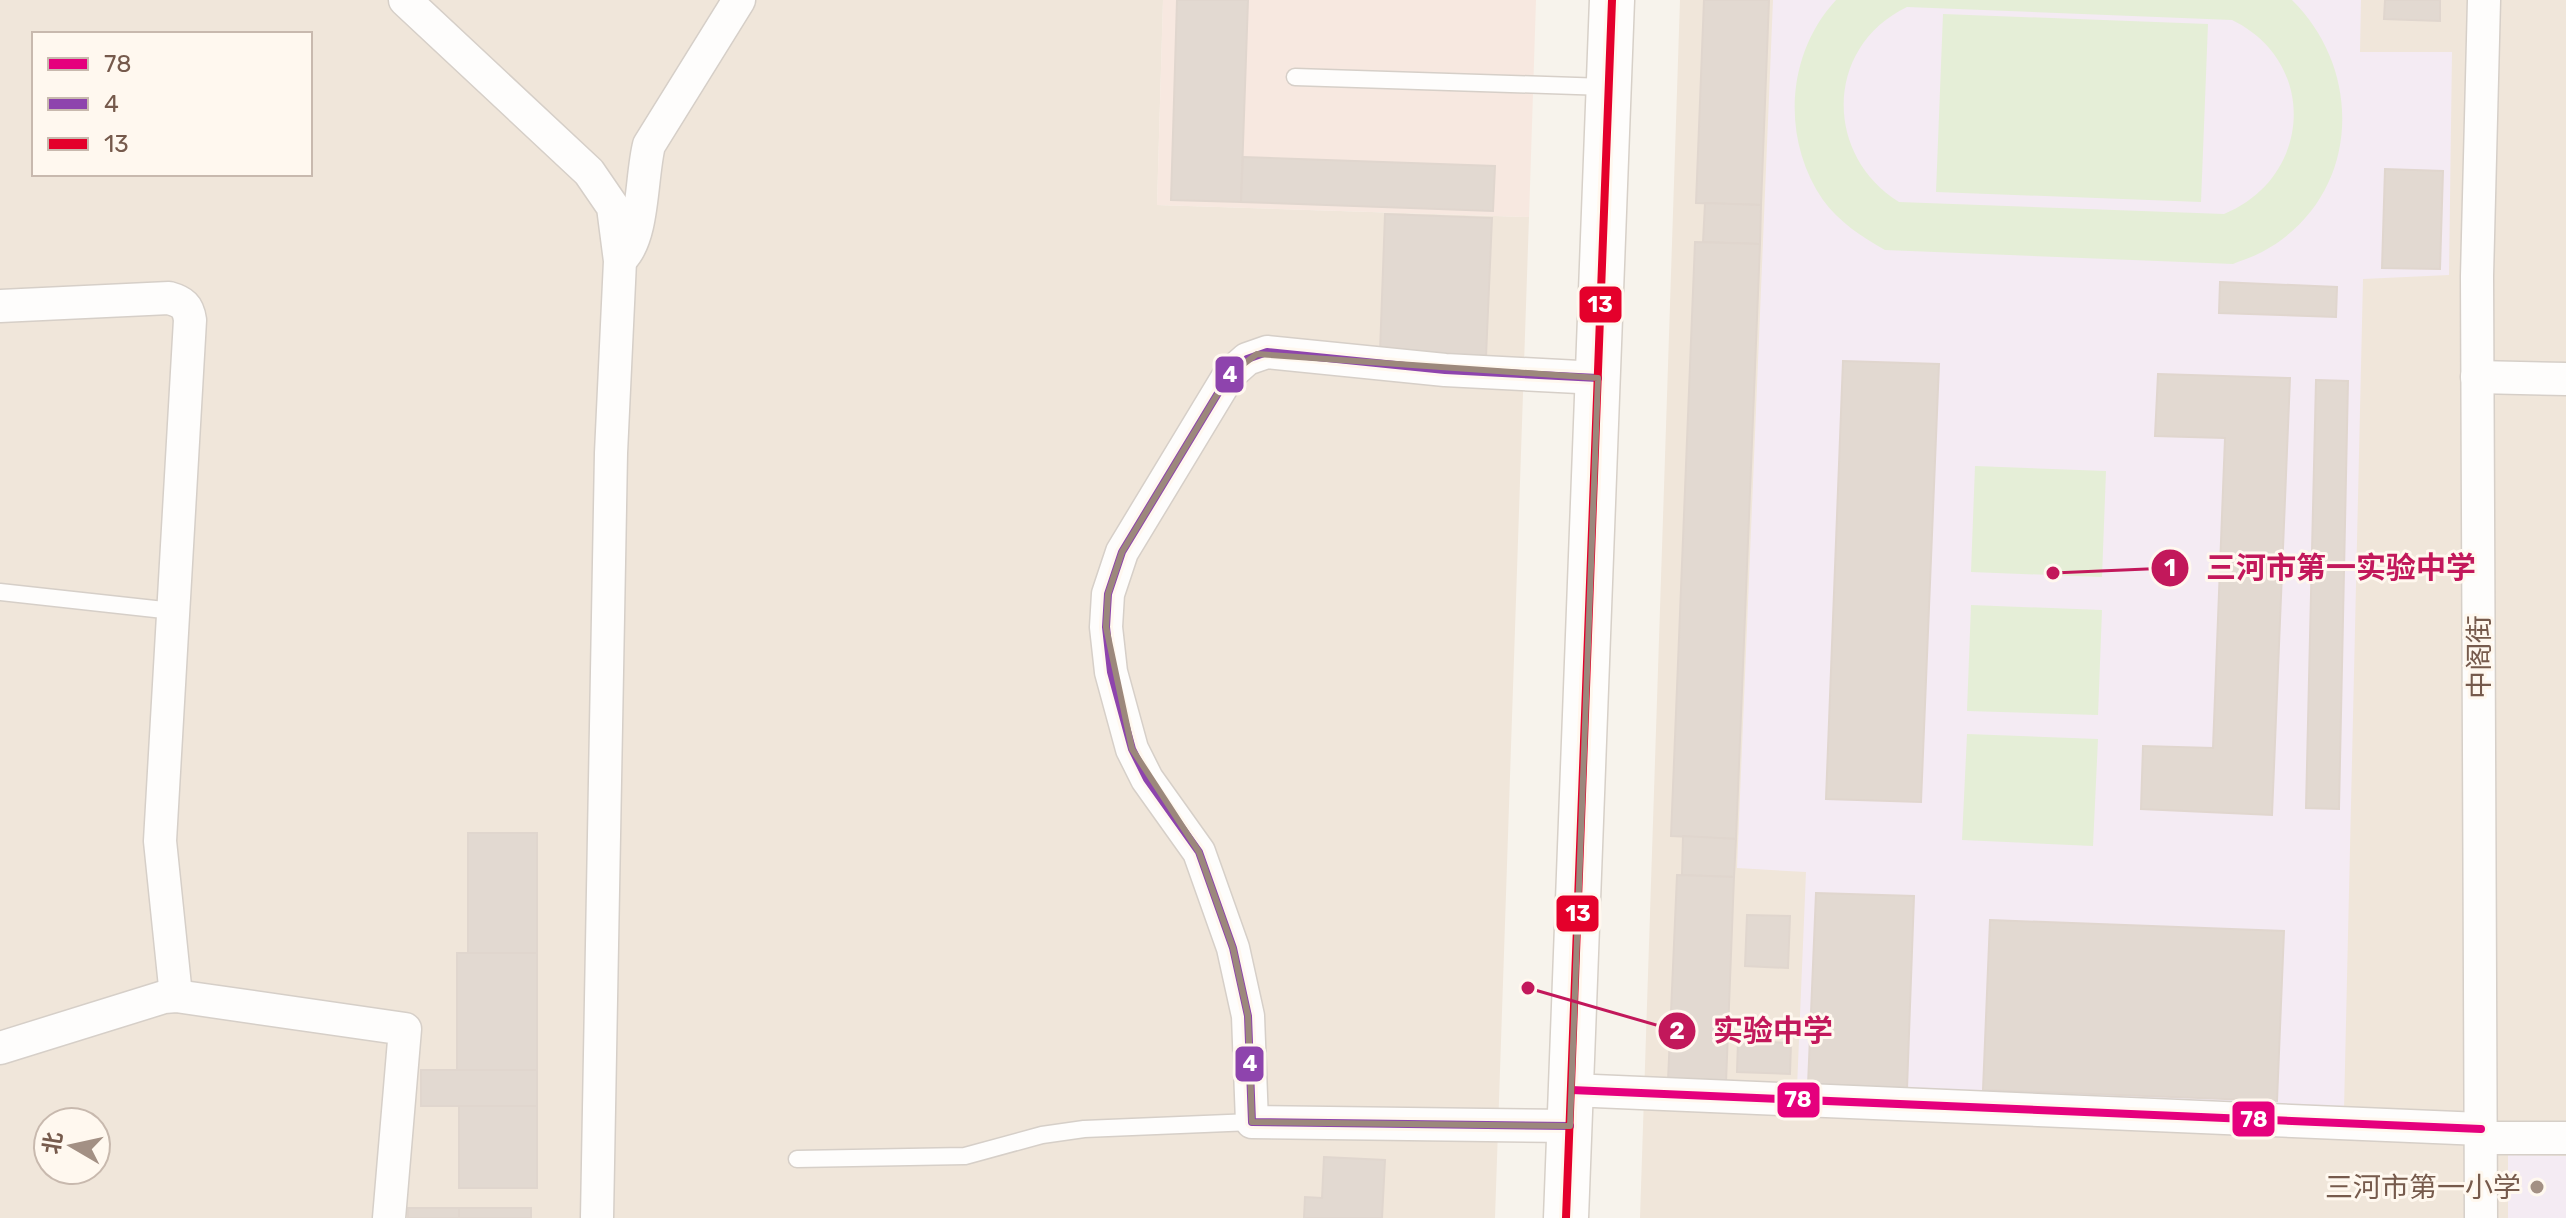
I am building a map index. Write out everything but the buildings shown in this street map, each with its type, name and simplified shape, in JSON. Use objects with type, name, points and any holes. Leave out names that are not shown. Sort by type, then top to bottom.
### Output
[{"type":"main road","points":[[1566,1218],[1612,0]]},
{"type":"street","points":[[405,0],[589,172],[613,207],[620,261],[611,453],[597,1218]]},
{"type":"street","points":[[620,261],[628,252],[637,221],[643,166],[649,145],[739,0]]},
{"type":"street","name":"中阁街","points":[[2481,1218],[2477,377],[2484,0]]},
{"type":"street","points":[[0,306],[169,298],[181,301],[189,309],[160,841],[176,996]]},
{"type":"street","points":[[1598,378],[1445,370],[1267,352],[1257,354],[1229,375],[1122,552],[1108,594],[1106,627],[1111,672],[1132,749],[1147,779],[1199,852],[1233,948],[1248,1016],[1252,1122],[1570,1108],[2481,1133],[2566,1138]]},
{"type":"street","points":[[2477,377],[2566,379]]},
{"type":"street","points":[[0,1048],[164,997],[176,996],[405,1029],[389,1218]]},
{"type":"lane","points":[[1295,77],[1608,87]]},
{"type":"lane","points":[[0,592],[173,611]]},
{"type":"lane","points":[[797,1159],[965,1156],[1042,1135],[1084,1129],[1252,1122]]},
{"type":"highlighted area","points":[[1257,354],[1598,378],[1570,1126],[1252,1122],[1248,1016],[1233,948],[1199,852],[1132,749],[1106,627],[1108,594],[1122,552],[1229,375]]},
{"type":"shaded area","points":[[0,0],[1163,0],[1157,205],[1529,217],[1495,1218],[0,1218]]},
{"type":"shaded area","points":[[1163,0],[1536,0],[1529,217],[1157,205]]},
{"type":"shaded area","points":[[1680,0],[2566,0],[2566,1218],[1640,1218]]},
{"type":"shaded area","points":[[1773,0],[2361,0],[2360,52],[2452,52],[2449,275],[2363,279],[2344,1110],[1797,1088],[1806,872],[1737,868]]},
{"type":"shaded area","name":"三河市第一小学","points":[[2508,1155],[2566,1156],[2566,1218],[2508,1218]]},
{"type":"green space","points":[[1836,0],[2292,0],[2316,30],[2333,63],[2341,99],[2342,134],[2334,169],[2318,201],[2294,229],[2262,252],[2233,264],[1885,250],[1851,228],[1829,208],[1809,176],[1800,151],[1795,124],[1795,97],[1807,45]],"holes":[[[1907,7],[2232,20],[2260,39],[2280,63],[2291,90],[2294,119],[2288,148],[2275,174],[2253,197],[2224,214],[1899,202],[1874,182],[1857,157],[1847,130],[1844,102],[1848,73],[1860,47],[1880,25]]]},
{"type":"green space","points":[[1943,14],[2208,24],[2201,202],[1936,192]]},
{"type":"green space","points":[[1975,466],[2106,471],[2102,577],[1971,572]]},
{"type":"green space","points":[[1971,605],[2102,610],[2098,715],[1967,711]]},
{"type":"green space","points":[[1967,734],[2098,739],[2093,846],[1962,840]]},
{"type":"transit line","name":"13","points":[[1566,1218],[1612,0]]},
{"type":"transit line","name":"4","points":[[1570,1126],[1252,1122],[1248,1016],[1233,948],[1199,852],[1147,779],[1132,749],[1111,672],[1106,627],[1108,594],[1122,552],[1229,375],[1247,359],[1267,352],[1445,370],[1598,378]]},
{"type":"transit line","name":"78","points":[[1571,1090],[2481,1129]]},
{"type":"place","name":"三河市第一实验中学","points":[[2053,573]]},
{"type":"place","name":"实验中学","points":[[1528,988]]},
{"type":"place","name":"三河市第一小学","points":[[2537,1187]]}]
